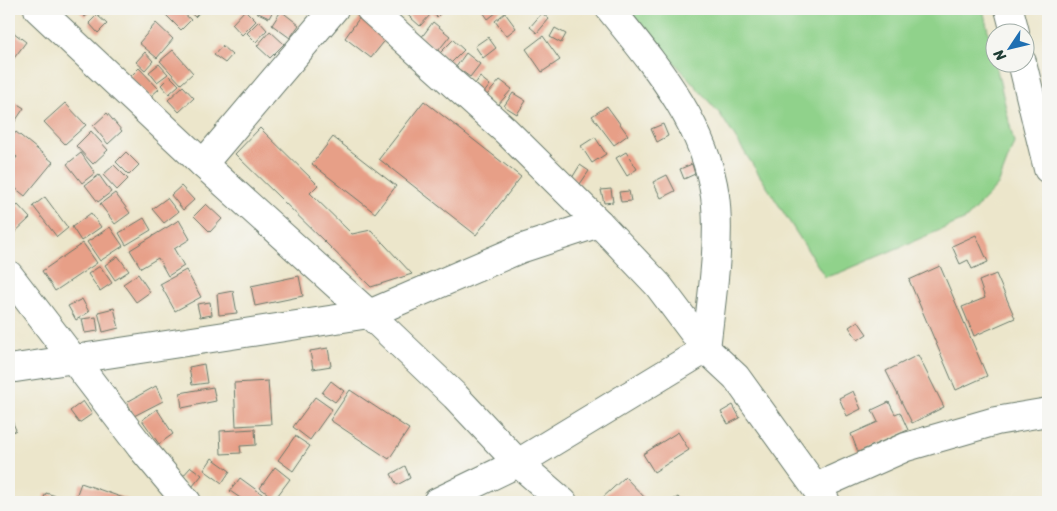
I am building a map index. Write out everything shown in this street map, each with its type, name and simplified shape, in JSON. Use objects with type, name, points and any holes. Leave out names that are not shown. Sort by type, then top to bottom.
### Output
[{"type":"street","points":[[38,9],[203,164],[369,314],[455,396],[518,463],[563,502]]},
{"type":"street","points":[[203,164],[334,9]]},
{"type":"street","points":[[370,9],[506,131],[599,223],[658,285],[706,348],[736,377],[821,495],[906,447],[996,421],[1048,412]]},
{"type":"street","points":[[610,9],[654,64],[687,116],[706,157],[715,196],[716,241],[706,348]]},
{"type":"street","points":[[1009,9],[1012,22]]},
{"type":"street","points":[[1025,72],[1047,155]]},
{"type":"street","points":[[9,369],[369,314],[520,249],[599,223]]},
{"type":"street","points":[[9,275],[140,446],[186,502]]},
{"type":"street","points":[[436,502],[518,463],[706,348]]},
{"type":"green space","points":[[627,9],[983,9],[986,22],[984,22],[984,72],[998,72],[1014,143],[998,185],[966,219],[839,273],[825,277],[720,114]]},
{"type":"building","points":[[77,9],[94,9],[85,17]]},
{"type":"building","points":[[172,9],[179,9],[191,20],[181,30],[166,15]]},
{"type":"building","points":[[186,9],[203,9],[195,17]]},
{"type":"building","points":[[258,9],[274,9],[269,18],[256,12]]},
{"type":"building","points":[[401,9],[424,9],[431,14],[420,26]]},
{"type":"building","points":[[428,9],[445,9],[437,17]]},
{"type":"building","points":[[481,9],[501,9],[488,19]]},
{"type":"building","points":[[245,10],[256,21],[242,35],[232,24]]},
{"type":"building","points":[[281,11],[299,25],[290,38],[272,25]]},
{"type":"building","points":[[505,13],[516,28],[506,36],[495,21]]},
{"type":"building","points":[[542,13],[549,19],[537,33],[530,27]]},
{"type":"building","points":[[97,15],[107,24],[98,33],[89,23]]},
{"type":"building","points":[[360,17],[387,38],[371,58],[345,38]]},
{"type":"building","points":[[259,21],[267,30],[256,42],[247,33]]},
{"type":"building","points":[[433,22],[450,36],[438,51],[421,38]]},
{"type":"building","points":[[156,23],[173,39],[157,58],[139,43]]},
{"type":"building","points":[[555,28],[566,34],[561,43],[550,37]]},
{"type":"building","points":[[9,29],[26,42],[9,65]]},
{"type":"building","points":[[270,31],[284,44],[270,58],[257,46]]},
{"type":"building","points":[[543,36],[560,60],[542,72],[526,49]]},
{"type":"building","points":[[488,37],[496,48],[483,58],[475,46]]},
{"type":"building","points":[[453,40],[464,50],[451,63],[440,53]]},
{"type":"building","points":[[222,46],[232,55],[225,63],[214,55]]},
{"type":"building","points":[[173,50],[193,73],[181,84],[160,61]]},
{"type":"building","points":[[145,52],[153,61],[145,70],[136,62]]},
{"type":"building","points":[[466,53],[480,64],[470,77],[456,67]]},
{"type":"building","points":[[159,64],[168,74],[157,82],[149,72]]},
{"type":"building","points":[[139,68],[159,89],[150,97],[130,77]]},
{"type":"building","points":[[170,76],[179,85],[169,94],[161,85]]},
{"type":"building","points":[[480,77],[490,85],[480,98],[470,91]]},
{"type":"building","points":[[500,80],[512,89],[498,105],[487,95]]},
{"type":"building","points":[[183,86],[194,98],[179,112],[168,100]]},
{"type":"building","points":[[513,93],[526,101],[517,114],[504,106]]},
{"type":"building","points":[[13,101],[24,108],[14,123],[9,120],[9,108]]},
{"type":"building","points":[[424,101],[521,177],[476,235],[379,159]]},
{"type":"building","points":[[65,103],[86,125],[65,144],[44,122]]},
{"type":"building","points":[[607,106],[628,135],[614,145],[592,116]]},
{"type":"building","points":[[107,113],[122,131],[108,144],[93,126]]},
{"type":"building","points":[[663,124],[668,136],[657,142],[651,129]]},
{"type":"building","points":[[260,128],[318,185],[310,193],[352,234],[371,230],[412,274],[371,287],[235,154]]},
{"type":"building","points":[[91,131],[108,150],[93,164],[76,146]]},
{"type":"building","points":[[16,132],[53,162],[25,196],[9,183],[9,167],[17,157],[9,150],[9,141]]},
{"type":"building","points":[[333,137],[396,186],[375,213],[312,164]]},
{"type":"building","points":[[595,137],[606,154],[592,163],[581,146]]},
{"type":"building","points":[[126,152],[139,165],[129,175],[116,162]]},
{"type":"building","points":[[626,152],[637,169],[627,176],[616,158]]},
{"type":"building","points":[[81,153],[95,173],[82,183],[67,164]]},
{"type":"building","points":[[692,164],[695,174],[684,179],[680,169]]},
{"type":"building","points":[[114,165],[128,179],[117,190],[103,175]]},
{"type":"building","points":[[580,165],[589,171],[580,184],[572,178]]},
{"type":"building","points":[[99,175],[111,192],[98,202],[85,185]]},
{"type":"building","points":[[667,175],[675,191],[661,198],[653,182]]},
{"type":"building","points":[[181,186],[194,200],[183,210],[171,195]]},
{"type":"building","points":[[611,189],[613,202],[604,203],[601,190]]},
{"type":"building","points":[[629,191],[631,201],[621,202],[619,192]]},
{"type":"building","points":[[115,193],[130,213],[115,224],[100,204]]},
{"type":"building","points":[[45,197],[68,228],[57,237],[33,206]]},
{"type":"building","points":[[167,198],[178,212],[164,223],[152,209]]},
{"type":"building","points":[[206,204],[222,219],[210,232],[194,216]]},
{"type":"building","points":[[18,205],[30,218],[11,236],[9,234],[9,213]]},
{"type":"building","points":[[91,213],[101,227],[81,241],[72,227]]},
{"type":"building","points":[[144,218],[151,230],[126,245],[119,233]]},
{"type":"building","points":[[179,220],[190,239],[174,249],[184,266],[168,276],[158,258],[141,268],[130,250]]},
{"type":"building","points":[[110,227],[123,246],[100,261],[87,242]]},
{"type":"building","points":[[976,235],[988,262],[972,269],[968,260],[960,264],[952,246]]},
{"type":"building","points":[[83,243],[97,263],[55,291],[42,271]]},
{"type":"building","points":[[118,256],[129,271],[115,280],[105,265]]},
{"type":"building","points":[[100,266],[112,283],[100,291],[88,274]]},
{"type":"building","points":[[940,266],[987,376],[956,390],[909,280]]},
{"type":"building","points":[[186,270],[201,297],[175,311],[160,284]]},
{"type":"building","points":[[138,274],[150,292],[136,302],[123,284]]},
{"type":"building","points":[[996,274],[1015,318],[974,336],[962,307],[985,298],[979,281]]},
{"type":"building","points":[[299,276],[303,296],[255,306],[251,286]]},
{"type":"building","points":[[233,291],[237,313],[219,315],[217,294]]},
{"type":"building","points":[[82,299],[89,312],[76,320],[68,306]]},
{"type":"building","points":[[210,302],[212,315],[200,317],[197,304]]},
{"type":"building","points":[[114,308],[119,328],[103,332],[98,312]]},
{"type":"building","points":[[96,317],[98,331],[85,333],[82,319]]},
{"type":"building","points":[[858,321],[867,334],[858,340],[849,327]]},
{"type":"building","points":[[328,348],[331,366],[313,369],[310,351]]},
{"type":"building","points":[[918,355],[944,407],[912,423],[886,371]]},
{"type":"building","points":[[204,364],[207,383],[192,385],[189,367]]},
{"type":"building","points":[[268,381],[271,424],[236,426],[234,383]]},
{"type":"building","points":[[331,381],[344,391],[335,402],[322,393]]},
{"type":"building","points":[[156,386],[163,401],[134,416],[127,402]]},
{"type":"building","points":[[213,387],[216,401],[182,408],[180,393]]},
{"type":"building","points":[[350,390],[409,429],[389,459],[330,420]]},
{"type":"building","points":[[853,391],[861,409],[847,416],[839,398]]},
{"type":"building","points":[[315,397],[332,409],[310,440],[293,427]]},
{"type":"building","points":[[83,401],[92,414],[79,423],[70,411]]},
{"type":"building","points":[[889,402],[895,414],[900,412],[908,430],[858,452],[851,434],[878,422],[872,410]]},
{"type":"building","points":[[733,405],[740,418],[728,424],[721,412]]},
{"type":"building","points":[[157,409],[173,434],[159,444],[142,420]]},
{"type":"building","points":[[9,414],[16,430],[9,434]]},
{"type":"building","points":[[255,429],[256,445],[240,446],[241,453],[221,454],[220,431]]},
{"type":"building","points":[[678,432],[689,450],[654,472],[643,454]]},
{"type":"building","points":[[295,436],[310,446],[293,471],[278,460]]},
{"type":"building","points":[[212,458],[230,471],[222,483],[204,470]]},
{"type":"building","points":[[405,466],[410,478],[397,485],[391,474]]},
{"type":"building","points":[[191,467],[202,475],[192,487],[181,478]]},
{"type":"building","points":[[275,467],[290,479],[275,499],[260,488]]},
{"type":"building","points":[[625,477],[649,502],[599,501]]},
{"type":"building","points":[[240,478],[273,502],[246,502],[230,491]]},
{"type":"building","points":[[81,483],[135,502],[74,502]]},
{"type":"building","points":[[46,493],[69,500],[69,502],[42,502]]},
{"type":"building","points":[[678,497],[682,502],[669,502]]}]
